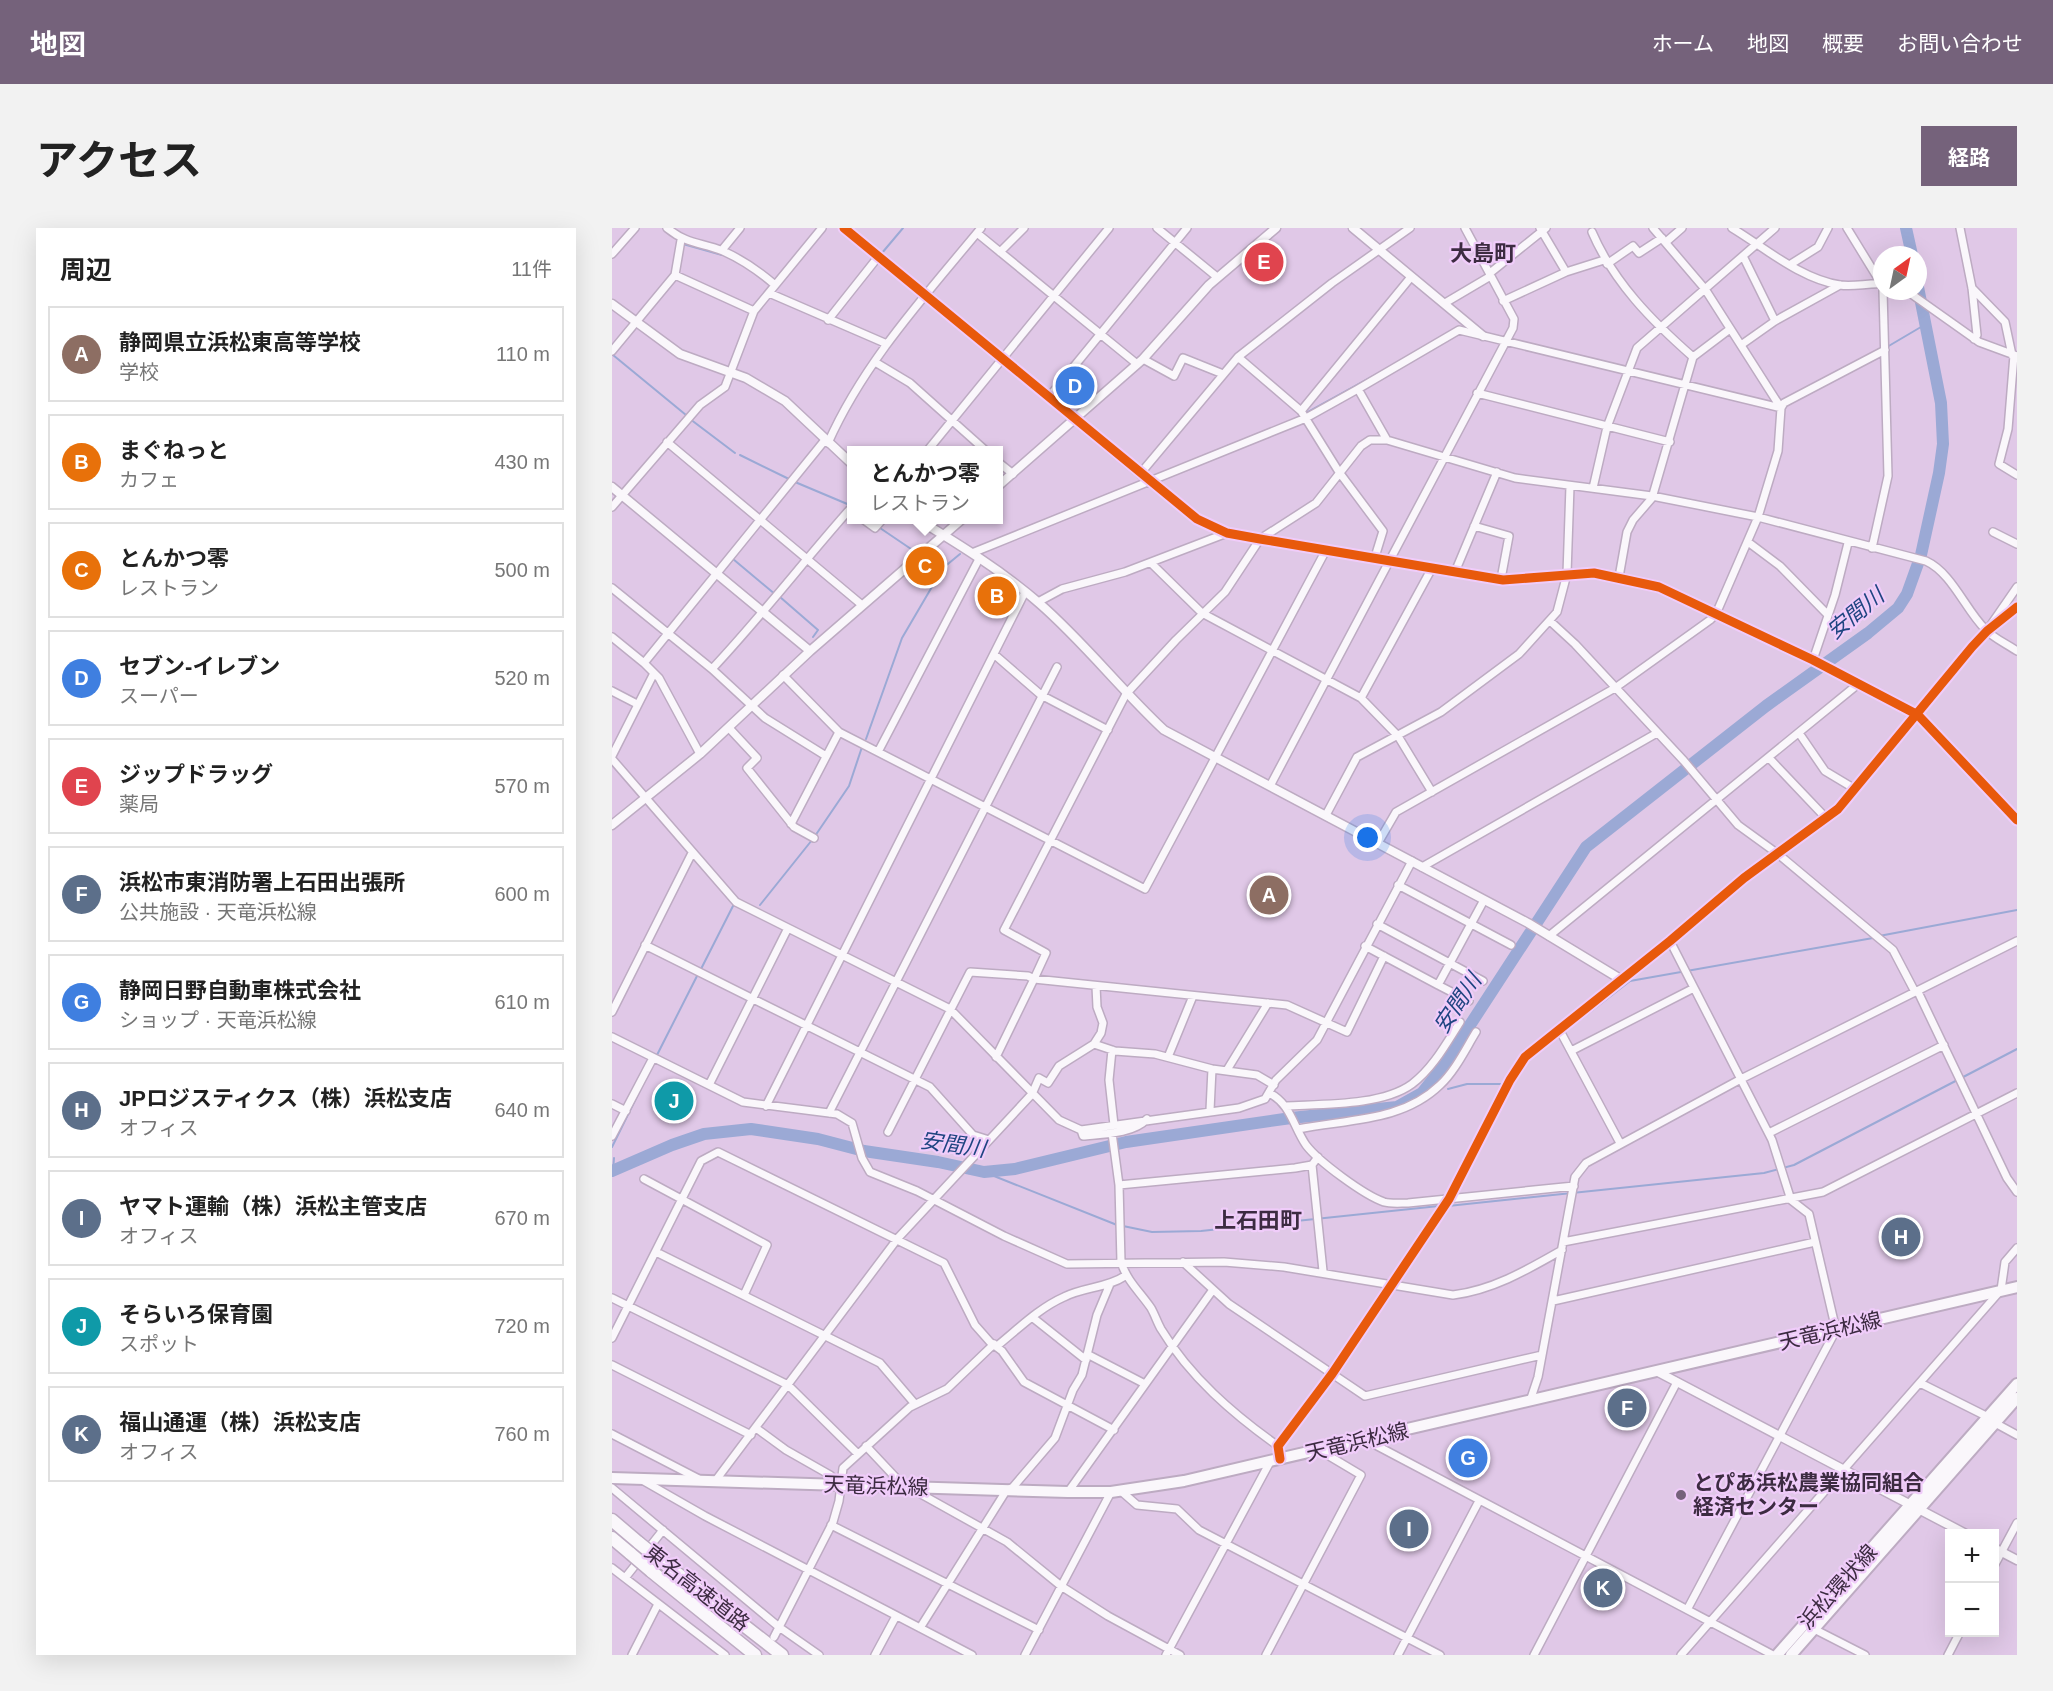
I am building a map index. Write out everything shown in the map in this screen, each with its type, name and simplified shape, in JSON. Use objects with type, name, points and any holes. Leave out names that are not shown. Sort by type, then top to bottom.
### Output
[{"type":"highway","name":"東名高速道路","points":[[612,1520],[782,1655]]},
{"type":"highway","name":"東名高速道路","points":[[612,1538],[755,1655]]},
{"type":"main road","name":"天竜浜松線","points":[[612,1478],[1006,1491],[1116,1491],[1184,1481],[1366,1440],[2017,1287]]},
{"type":"main road","name":"浜松環状線","points":[[1791,1655],[1991,1420],[2017,1384]]},
{"type":"main road","name":"浜松環状線","points":[[1991,1420],[2017,1398]]},
{"type":"main road","name":"浜松環状線","points":[[1777,1655],[1915,1507]]},
{"type":"street","points":[[612,254],[635,228]]},
{"type":"street","points":[[667,228],[681,240],[722,250],[754,267],[775,285]]},
{"type":"street","points":[[722,250],[740,228]]},
{"type":"street","points":[[612,507],[700,405],[725,387],[754,311],[822,228]]},
{"type":"street","points":[[844,228],[1197,519],[1227,533],[1501,579],[1567,574],[1619,577],[1659,587],[1813,660],[1918,715],[2017,820]]},
{"type":"street","points":[[1000,252],[1024,228]]},
{"type":"street","points":[[931,446],[1109,228]]},
{"type":"street","points":[[1157,228],[1217,277]]},
{"type":"street","points":[[1048,397],[1187,228]]},
{"type":"street","points":[[1003,483],[1140,362],[1217,277],[1276,228]]},
{"type":"street","points":[[1353,228],[1483,336]]},
{"type":"street","points":[[1140,474],[1238,357],[1379,249],[1410,228]]},
{"type":"street","points":[[1270,786],[1514,328],[1514,319],[1465,228]]},
{"type":"street","points":[[1653,228],[1705,289],[1781,408]]},
{"type":"street","points":[[1503,301],[1566,272],[1606,262],[1633,246],[1639,253],[1682,228]]},
{"type":"street","points":[[1732,228],[1810,275],[1840,285],[1873,284]]},
{"type":"street","points":[[1593,488],[1607,427],[1626,370],[1637,348],[1775,228]]},
{"type":"street","points":[[1791,264],[1818,247],[1828,228]]},
{"type":"street","points":[[1847,228],[1873,270]]},
{"type":"street","points":[[1960,228],[1972,288],[1977,335],[1974,339]]},
{"type":"street","points":[[1445,303],[1489,277],[1490,273],[1542,229],[1566,272]]},
{"type":"street","points":[[1593,229],[1606,262],[1659,327],[1693,357]]},
{"type":"street","points":[[644,663],[826,442],[851,398],[887,344],[979,230],[1000,252],[1053,296],[1140,362],[1174,376],[1183,358],[1223,374]]},
{"type":"street","points":[[612,351],[675,275],[681,240]]},
{"type":"street","points":[[1743,256],[1775,321]]},
{"type":"street","points":[[828,320],[878,257]]},
{"type":"street","points":[[675,275],[754,311]]},
{"type":"street","points":[[1301,411],[1411,277]]},
{"type":"street","points":[[1742,345],[1775,321],[1840,285]]},
{"type":"street","points":[[1972,288],[2005,322],[2014,355],[2008,429],[1999,464],[2017,475]]},
{"type":"street","points":[[769,293],[887,344]]},
{"type":"street","points":[[1872,548],[1888,476],[1883,300]]},
{"type":"street","points":[[1921,300],[1987,347],[2014,355]]},
{"type":"street","points":[[612,303],[680,354],[730,371],[785,401],[847,460]]},
{"type":"street","points":[[1619,577],[1627,532],[1633,520],[1652,496],[1670,442],[1693,357],[1730,329]]},
{"type":"street","points":[[878,752],[975,556],[1306,418],[1459,330],[1781,408]]},
{"type":"street","points":[[1378,843],[1396,812],[1615,688],[1716,615],[1758,517],[1778,451],[1781,408],[1784,403],[1885,349]]},
{"type":"street","points":[[1238,357],[1301,411],[1340,472],[1383,531],[1374,557]]},
{"type":"street","points":[[875,362],[910,382],[950,421],[980,446]]},
{"type":"street","points":[[1358,389],[1387,440]]},
{"type":"street","points":[[1478,393],[1670,442]]},
{"type":"street","points":[[996,1057],[1046,953],[1004,930],[1126,694],[1202,613],[1225,592],[1260,539],[1316,503],[1361,446],[1370,440],[1387,440],[1497,472],[1570,486],[1652,496],[1758,517],[1848,543],[1926,561],[1934,565],[1943,575],[1986,631],[2017,651]]},
{"type":"street","points":[[667,442],[862,605]]},
{"type":"street","points":[[1003,465],[1013,474]]},
{"type":"street","points":[[1455,572],[1497,472]]},
{"type":"street","points":[[1326,815],[1357,757],[1441,712],[1507,664],[1557,612],[1567,574],[1570,486]]},
{"type":"street","points":[[612,487],[810,651]]},
{"type":"street","points":[[711,669],[765,612],[847,512]]},
{"type":"street","points":[[927,524],[1038,602],[1075,637],[1126,694],[1164,730],[1528,923],[1622,980]]},
{"type":"street","points":[[612,825],[700,754],[783,675],[956,524]]},
{"type":"street","points":[[1474,526],[1509,536],[1501,579]]},
{"type":"street","points":[[1993,532],[2017,544]]},
{"type":"street","points":[[1038,602],[1062,588],[1151,562],[1227,533]]},
{"type":"street","points":[[1748,542],[1780,567],[1828,615]]},
{"type":"street","points":[[1813,660],[1848,543]]},
{"type":"street","points":[[783,675],[839,732],[1145,889],[1326,550]]},
{"type":"street","points":[[1151,562],[1202,613],[1361,698],[1398,736],[1432,792]]},
{"type":"street","points":[[1361,698],[1432,568]]},
{"type":"street","points":[[1168,1652],[1225,1544],[1275,1460],[1278,1446],[1332,1374],[1448,1200],[1505,1089],[1525,1057],[1670,941],[1744,878],[1826,818],[1855,789],[1918,715],[1986,631],[1995,615],[2017,587]]},
{"type":"street","points":[[612,588],[780,729],[826,756]]},
{"type":"street","points":[[766,1106],[1025,592]]},
{"type":"street","points":[[1986,631],[2017,607]]},
{"type":"street","points":[[1550,621],[1684,761],[1738,825],[1778,854],[1893,950],[1914,990],[1919,994],[2007,1178],[2017,1191]]},
{"type":"street","points":[[612,637],[654,673],[700,754]]},
{"type":"street","points":[[995,655],[1041,695],[1108,730]]},
{"type":"street","points":[[829,1113],[1057,667]]},
{"type":"street","points":[[654,673],[612,758],[736,902],[950,1009],[1059,1120],[1082,1130],[1113,1131],[1147,1119],[1256,1104],[1265,1099],[1288,1068],[1305,1055],[1317,1040],[1412,861]]},
{"type":"street","points":[[1545,934],[1676,830],[1718,800],[1857,685]]},
{"type":"street","points":[[612,691],[637,704]]},
{"type":"street","points":[[729,728],[756,758],[747,768],[791,824],[814,838]]},
{"type":"street","points":[[791,824],[839,732]]},
{"type":"street","points":[[1422,867],[1657,733]]},
{"type":"street","points":[[1799,733],[1825,771],[1855,789]]},
{"type":"street","points":[[1769,758],[1826,818]]},
{"type":"street","points":[[612,1012],[692,853]]},
{"type":"street","points":[[1398,885],[1510,945]]},
{"type":"street","points":[[1438,985],[1484,900]]},
{"type":"street","points":[[1377,924],[1483,981]]},
{"type":"street","points":[[709,1085],[788,928]]},
{"type":"street","points":[[1529,1402],[1542,1355],[1574,1187],[1578,1171],[1586,1163],[1741,1079],[2017,940]]},
{"type":"street","points":[[1670,941],[1768,1134],[1791,1200],[1809,1214],[1836,1330],[1688,1608]]},
{"type":"street","points":[[645,945],[930,1087],[973,1135],[988,1140]]},
{"type":"street","points":[[1365,946],[1469,1001]]},
{"type":"street","points":[[888,1132],[970,972],[1028,976],[1034,979],[1096,986],[1287,1005],[1347,1032],[1384,956]]},
{"type":"street","points":[[716,1480],[898,1238],[1032,1094],[1039,1078],[1048,1083],[1059,1066],[1094,1044],[1101,1033],[1103,1023],[1097,1007],[1096,986]]},
{"type":"street","points":[[1571,1051],[1694,988]]},
{"type":"street","points":[[1168,1057],[1193,996]]},
{"type":"street","points":[[1227,1070],[1268,1004]]},
{"type":"street","points":[[1286,1106],[1371,1099],[1411,1085],[1438,1058],[1460,1022]]},
{"type":"street","points":[[1559,1029],[1620,1143]]},
{"type":"street","points":[[1298,1129],[1404,1110],[1427,1097],[1442,1084],[1476,1032]]},
{"type":"street","points":[[612,1037],[743,1102],[837,1114],[853,1126],[862,1158],[870,1172],[933,1199],[1004,1236],[1067,1264],[1224,1262],[1323,1271],[1435,1294],[1473,1292],[1514,1277],[1563,1246],[1823,1192],[2017,1093]]},
{"type":"street","points":[[1094,1044],[1112,1050],[1168,1057],[1212,1069],[1257,1075],[1274,1085]]},
{"type":"street","points":[[1768,1134],[1944,1045]]},
{"type":"street","points":[[1112,1050],[1109,1080],[1117,1154],[1121,1262],[1125,1276],[1150,1308],[1172,1345],[1205,1385],[1235,1415],[1278,1446]]},
{"type":"street","points":[[612,1136],[653,1058]]},
{"type":"street","points":[[1210,1110],[1212,1069]]},
{"type":"street","points":[[1269,1093],[1279,1098],[1286,1106],[1305,1143],[1318,1157],[1370,1195],[1386,1203],[1448,1200],[1574,1187]]},
{"type":"street","points":[[612,1104],[626,1111]]},
{"type":"street","points":[[612,1338],[700,1161],[718,1152],[797,1192],[898,1238],[944,1263],[975,1325],[995,1345],[1024,1382],[1114,1430]]},
{"type":"street","points":[[1318,1157],[1312,1165],[1323,1271]]},
{"type":"street","points":[[1119,1185],[1312,1165]]},
{"type":"street","points":[[644,1179],[767,1245],[744,1295]]},
{"type":"street","points":[[1553,1301],[1815,1242]]},
{"type":"street","points":[[1681,1655],[2001,1290],[2005,1262],[2017,1248]]},
{"type":"street","points":[[656,1252],[880,1363],[915,1404]]},
{"type":"street","points":[[1183,1262],[1212,1291],[1365,1396],[1542,1355]]},
{"type":"street","points":[[774,1637],[831,1525],[843,1468],[915,1404],[947,1389],[995,1345],[1032,1317],[1064,1296],[1110,1284],[1125,1276]]},
{"type":"street","points":[[921,1628],[1006,1491],[1055,1438],[1066,1405],[1082,1375],[1097,1315],[1110,1284]]},
{"type":"street","points":[[1068,1492],[1212,1291]]},
{"type":"street","points":[[612,1298],[788,1384],[858,1454]]},
{"type":"street","points":[[1032,1317],[1086,1357],[1145,1384]]},
{"type":"street","points":[[612,1365],[751,1435]]},
{"type":"street","points":[[1658,1372],[1958,1529]]},
{"type":"street","points":[[1534,1655],[1677,1382]]},
{"type":"street","points":[[1920,1383],[2017,1434]]},
{"type":"street","points":[[756,1428],[786,1450],[830,1475],[841,1485]]},
{"type":"street","points":[[612,1434],[701,1480]]},
{"type":"street","points":[[1366,1440],[1479,1501],[1688,1608],[1773,1655]]},
{"type":"street","points":[[866,1446],[905,1487],[983,1528],[1025,1555],[1061,1586],[1168,1652],[1180,1655]]},
{"type":"street","points":[[1266,1655],[1361,1475],[1319,1450]]},
{"type":"street","points":[[640,1478],[705,1516],[972,1655]]},
{"type":"street","points":[[612,1488],[779,1627],[819,1655]]},
{"type":"street","points":[[1025,1655],[1061,1586],[1116,1491],[1137,1505],[1177,1509],[1187,1516],[1191,1524],[1225,1544],[1440,1655]]},
{"type":"street","points":[[1398,1655],[1479,1501]]},
{"type":"street","points":[[1999,1549],[2017,1523]]},
{"type":"street","points":[[831,1525],[1039,1630]]},
{"type":"street","points":[[625,1578],[663,1530]]},
{"type":"street","points":[[1999,1551],[2017,1560]]},
{"type":"street","points":[[612,1568],[724,1655]]},
{"type":"street","points":[[632,1655],[658,1604]]},
{"type":"street","points":[[875,1655],[896,1616]]},
{"type":"street","points":[[1814,1629],[1865,1655]]},
{"type":"street","points":[[1948,1655],[1957,1637]]},
{"type":"waterway","points":[[851,228],[882,253],[903,228]]},
{"type":"waterway","name":"安間川","points":[[1906,228],[1910,246]]},
{"type":"waterway","points":[[683,244],[722,255]]},
{"type":"waterway","name":"安間川","points":[[612,1171],[704,1134],[751,1129],[818,1139],[864,1151],[938,1162],[984,1172],[1015,1169],[1126,1142],[1291,1118],[1397,1107],[1422,1093],[1442,1068],[1586,847],[1766,706],[1868,633],[1898,608],[1907,594],[1921,555],[1943,444],[1941,403],[1921,300]]},
{"type":"waterway","points":[[1887,347],[1926,324]]},
{"type":"waterway","points":[[613,355],[686,415]]},
{"type":"waterway","points":[[1308,412],[1379,373]]},
{"type":"waterway","points":[[1288,422],[1297,418]]},
{"type":"waterway","points":[[690,419],[735,453]]},
{"type":"waterway","points":[[1227,446],[1239,442]]},
{"type":"waterway","points":[[740,455],[791,480]]},
{"type":"waterway","points":[[795,482],[847,504]]},
{"type":"waterway","points":[[880,528],[914,551]]},
{"type":"waterway","points":[[866,739],[902,638],[943,568],[960,554]]},
{"type":"waterway","points":[[724,570],[733,559],[776,595]]},
{"type":"waterway","points":[[692,609],[715,581]]},
{"type":"waterway","points":[[780,597],[818,630],[813,637]]},
{"type":"waterway","points":[[815,836],[849,786],[862,747]]},
{"type":"waterway","points":[[760,905],[812,840]]},
{"type":"waterway","points":[[701,969],[734,904]]},
{"type":"waterway","points":[[1879,936],[2017,910]]},
{"type":"waterway","points":[[1564,1032],[1630,981],[1873,938]]},
{"type":"waterway","points":[[657,1055],[697,976]]},
{"type":"waterway","points":[[1448,1206],[1764,1173],[1794,1165],[2017,1049]]},
{"type":"waterway","points":[[1510,1084],[1513,1084],[1519,1073]]},
{"type":"waterway","points":[[612,1147],[646,1078]]},
{"type":"waterway","points":[[1448,1089],[1467,1084],[1505,1084]]},
{"type":"waterway","points":[[613,1171],[614,1158]]},
{"type":"waterway","points":[[984,1172],[1117,1225]]},
{"type":"waterway","points":[[1123,1226],[1152,1232],[1201,1231],[1439,1206]]},
{"type":"cycle path","points":[[844,228],[1197,519],[1227,533],[1503,580],[1594,573],[1659,587],[1813,660],[1918,715],[2017,820]]},
{"type":"cycle path","points":[[1280,1459],[1278,1446],[1332,1374],[1449,1199],[1510,1080],[1525,1057],[1670,941],[1744,878],[1838,809],[1972,647],[1987,631],[2017,607]]},
{"type":"place","name":"ジップドラッグ","points":[[1264,262]]},
{"type":"place","name":"セブン-イレブン","points":[[1075,386]]},
{"type":"place","name":"とんかつ零","points":[[925,566]]},
{"type":"place","name":"まぐねっと","points":[[997,596]]},
{"type":"place","name":"静岡県立浜松東高等学校","points":[[1269,895]]},
{"type":"place","name":"そらいろ保育園","points":[[674,1101]]},
{"type":"place","name":"JPロジスティクス（株）浜松支店","points":[[1901,1237]]},
{"type":"place","name":"浜松市東消防署上石田出張所","points":[[1627,1408]]},
{"type":"place","name":"静岡日野自動車株式会社","points":[[1468,1458]]},
{"type":"place","name":"とぴあ浜松農業協同組合 経済センター","points":[[1681,1495]]},
{"type":"place","name":"ヤマト運輸（株）浜松主管支店","points":[[1409,1529]]},
{"type":"place","name":"福山通運（株）浜松支店","points":[[1603,1588]]},
{"type":"district","name":"大島町","points":[[1483,253]]},
{"type":"district","name":"上石田町","points":[[1258,1220]]}]
